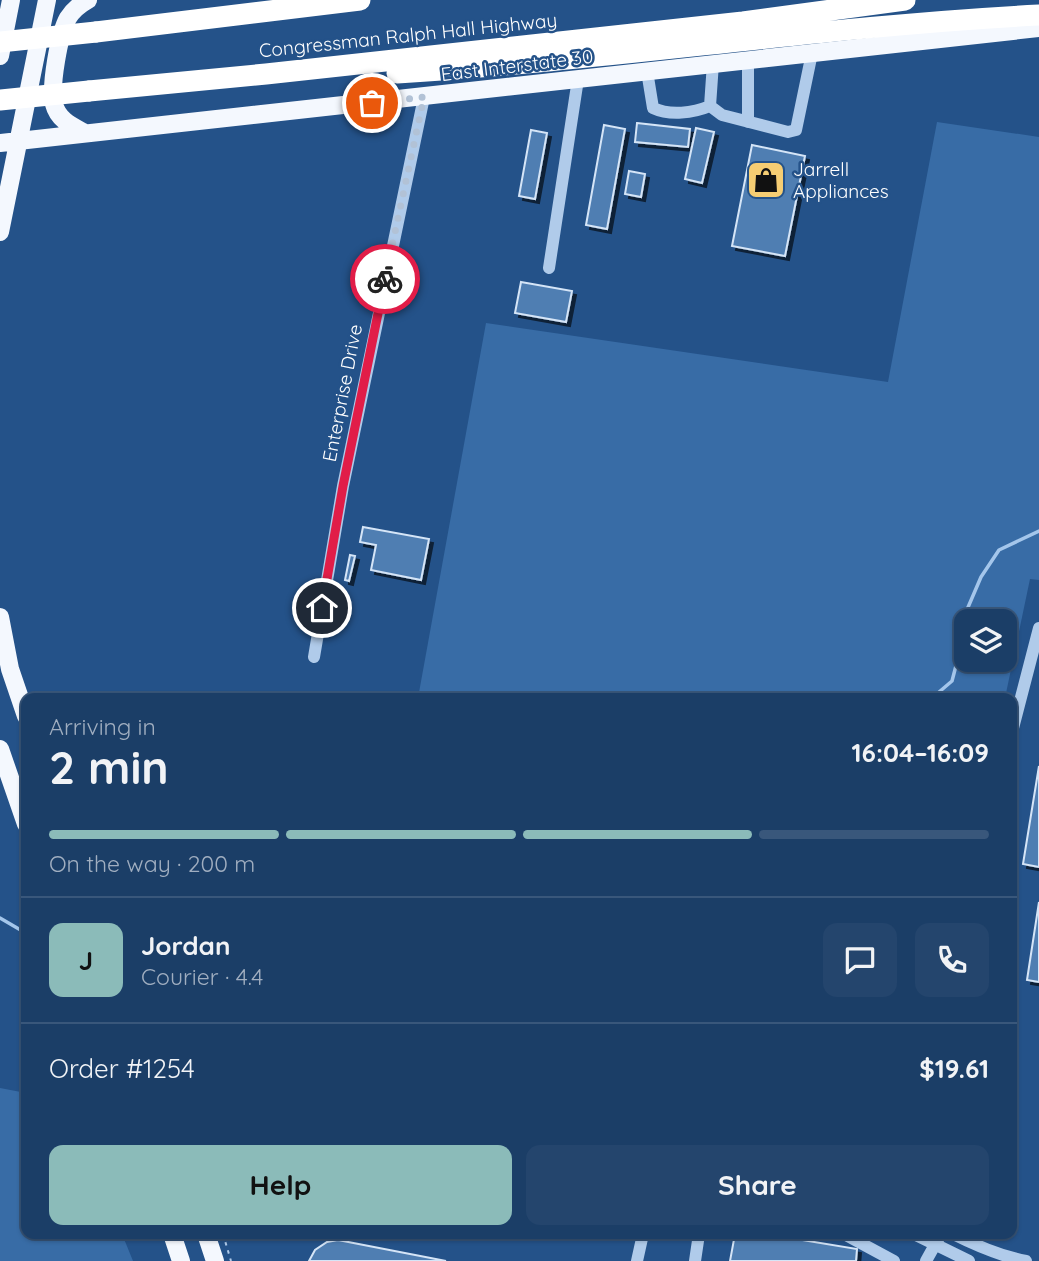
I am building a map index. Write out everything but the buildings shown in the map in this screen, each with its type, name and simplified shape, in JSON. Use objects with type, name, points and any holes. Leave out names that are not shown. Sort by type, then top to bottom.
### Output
[{"type":"highway","points":[[219,16],[233,6],[275,0]]},
{"type":"highway","name":"Congressman Ralph Hall Highway","points":[[0,42],[360,0]]},
{"type":"highway","name":"Congressman Ralph Hall Highway","points":[[0,100],[743,22],[905,0]]},
{"type":"highway","points":[[266,74],[316,77],[496,67],[895,25],[1039,15]]},
{"type":"highway","points":[[0,31],[27,29],[42,38]]},
{"type":"highway","points":[[0,110],[35,106],[47,96]]},
{"type":"main road","points":[[0,232],[9,142],[47,0]]},
{"type":"main road","points":[[85,133],[61,118],[54,104],[54,82],[67,20],[78,5],[88,0]]},
{"type":"main road","points":[[0,57],[12,1]]},
{"type":"main road","name":"East Interstate 30","points":[[9,142],[1039,28]]},
{"type":"main road","points":[[0,617],[10,669],[21,701]]},
{"type":"main road","points":[[0,749],[21,810]]},
{"type":"main road","points":[[174,1239],[181,1261]]},
{"type":"main road","points":[[208,1239],[215,1261]]},
{"type":"street","points":[[710,106],[722,115],[788,132],[796,130],[812,52]]},
{"type":"street","points":[[748,59],[748,122]]},
{"type":"street","points":[[710,106],[713,63]]},
{"type":"street","points":[[647,71],[653,108],[659,111],[693,113],[710,106]]},
{"type":"street","points":[[549,268],[578,79]]},
{"type":"street","name":"Enterprise Drive","points":[[314,657],[346,473],[424,97]]},
{"type":"street","points":[[1017,713],[1039,628]]},
{"type":"street","points":[[638,1261],[642,1239]]},
{"type":"street","points":[[695,1261],[698,1239]]},
{"type":"street","points":[[853,1239],[894,1261]]},
{"type":"street","points":[[922,1239],[969,1261]]},
{"type":"street","points":[[926,1261],[938,1239]]},
{"type":"street","points":[[963,1239],[1004,1256],[1026,1261]]},
{"type":"path","points":[[224,1239],[231,1261]]},
{"type":"shaded area","points":[[937,122],[1039,137],[1039,580],[1030,579],[1017,641],[1017,609],[954,609],[954,672],[1010,672],[1006,693],[419,693],[486,323],[888,382]]},
{"type":"shaded area","points":[[0,1088],[21,1092],[21,1239],[124,1239],[133,1261],[0,1261]]},
{"type":"waterway","points":[[938,693],[952,681],[958,658],[960,626],[981,577],[999,550],[1039,531]]},
{"type":"waterway","points":[[0,918],[21,930]]},
{"type":"way so far","points":[[372,103],[424,97],[385,279]]},
{"type":"place","name":"Jarrell Appliances","points":[[766,180]]},
{"type":"route","points":[[322,608],[343,486],[385,279]]}]
